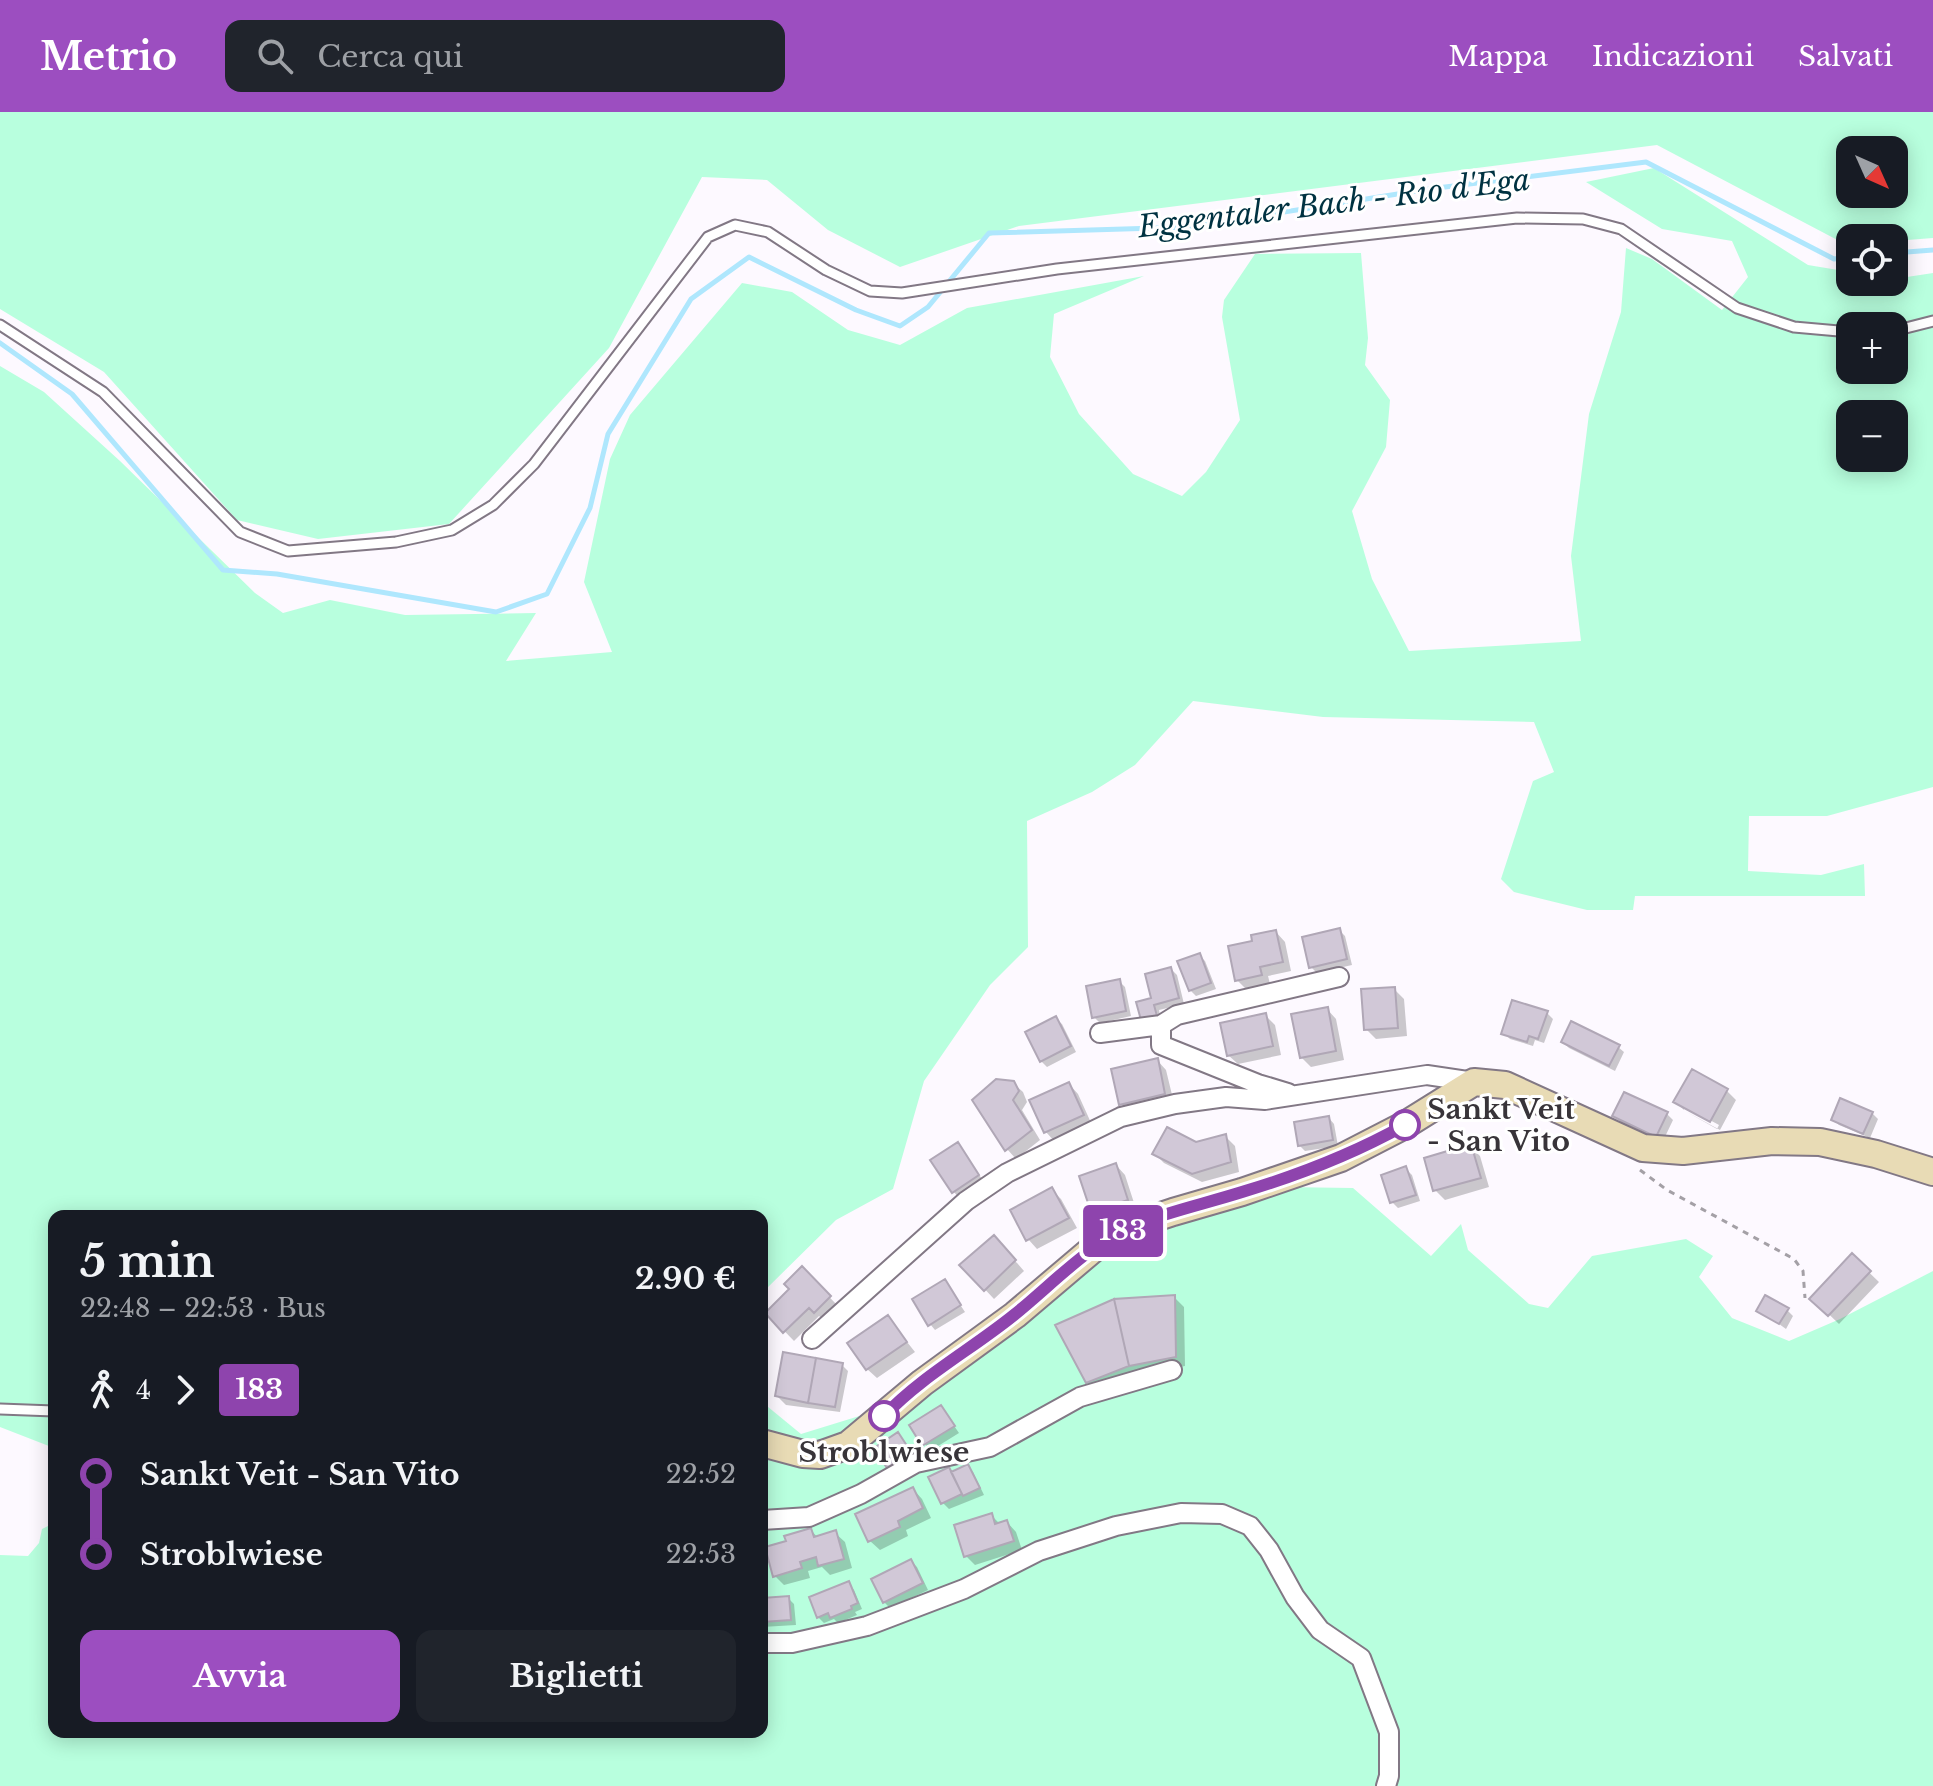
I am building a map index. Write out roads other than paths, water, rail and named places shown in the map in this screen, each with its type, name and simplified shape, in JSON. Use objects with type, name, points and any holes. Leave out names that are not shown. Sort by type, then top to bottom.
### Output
[{"type":"street","points":[[1100,1033],[1161,1025],[1177,1015],[1339,977]]},
{"type":"street","points":[[1161,1025],[1161,1045],[1258,1084],[1295,1095]]},
{"type":"street","points":[[812,1339],[966,1201],[1007,1173],[1121,1117],[1175,1104],[1226,1097],[1265,1100],[1427,1075],[1505,1085],[1643,1148],[1683,1151],[1772,1141],[1820,1142],[1876,1154],[1933,1172]]},
{"type":"street","points":[[768,1445],[820,1455],[848,1445],[922,1383],[1015,1315],[1100,1243],[1134,1225],[1341,1158],[1405,1125],[1474,1082]]},
{"type":"street","points":[[768,1520],[809,1517],[861,1494],[916,1463],[990,1447],[1080,1397],[1172,1370]]},
{"type":"street","points":[[768,1643],[792,1643],[867,1626],[964,1589],[1039,1551],[1116,1526],[1181,1513],[1222,1514],[1250,1526],[1320,1630],[1361,1658],[1389,1732],[1389,1776],[1386,1786]]},
{"type":"lane","points":[[0,325],[103,392],[240,532],[288,551],[396,542],[452,530],[493,505],[534,464],[708,237],[735,225],[768,232],[826,270],[870,291],[902,293],[1057,269],[1517,218],[1583,219],[1621,229],[1737,308],[1794,327],[1836,331]]},
{"type":"lane","points":[[1908,327],[1933,321]]},
{"type":"lane","points":[[0,1409],[48,1411]]},
{"type":"waterway","name":"Eggentaler Bach - Rio d'Ega","points":[[0,343],[72,394],[223,570],[277,574],[496,612],[547,594],[590,508],[608,434],[691,299],[749,257],[856,310],[900,326],[928,307],[989,233],[1190,227],[1429,189],[1646,162],[1836,259]]},
{"type":"waterway","name":"Eggentaler Bach - Rio d'Ega","points":[[1908,252],[1933,250]]},
{"type":"place","name":"Sankt Veit - San Vito","points":[[1405,1125]]},
{"type":"place","name":"Stroblwiese","points":[[884,1416]]}]
